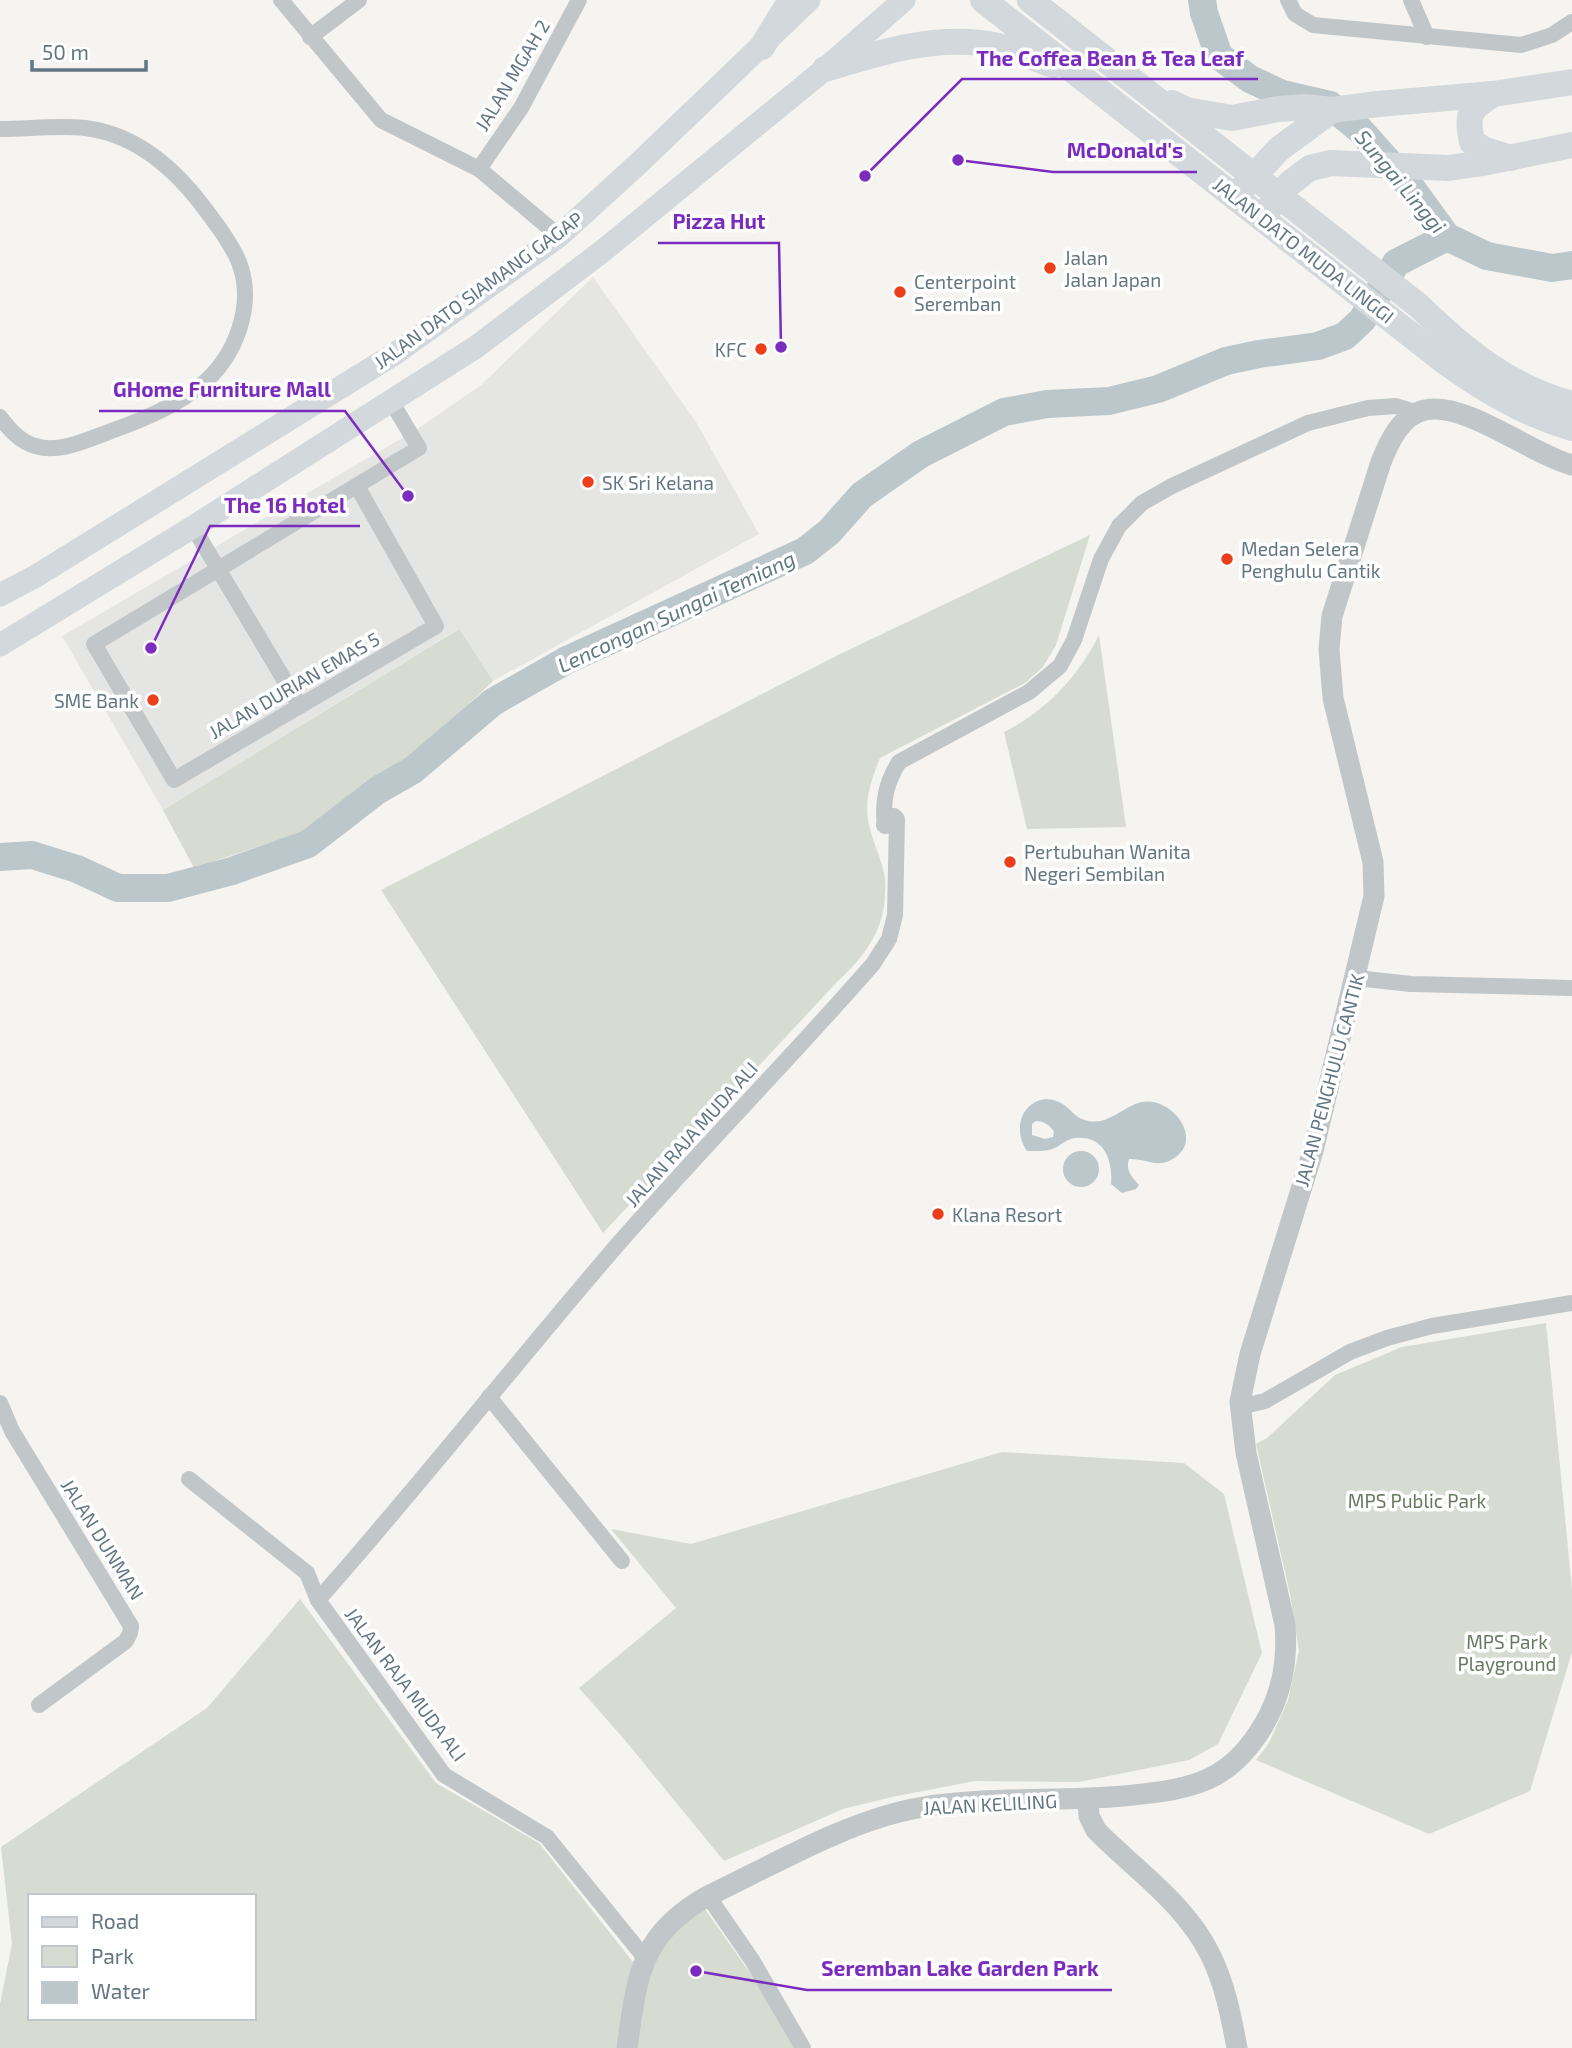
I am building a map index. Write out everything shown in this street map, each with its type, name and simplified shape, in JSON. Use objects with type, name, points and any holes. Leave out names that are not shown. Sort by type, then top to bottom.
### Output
[{"type":"main road","points":[[762,47],[791,0]]},
{"type":"main road","name":"JALAN DATO SIAMANG GAGAP","points":[[0,596],[351,382],[450,316],[559,236],[809,0]]},
{"type":"main road","points":[[875,26],[887,0]]},
{"type":"main road","name":"JALAN DATO SIAMANG GAGAP","points":[[0,645],[193,527],[476,346],[604,250],[825,69],[904,0]]},
{"type":"main road","name":"JALAN DATO MUDA LINGGI","points":[[983,0],[1444,361],[1511,405],[1572,428]]},
{"type":"main road","name":"JALAN DATO MUDA LINGGI","points":[[1030,0],[1419,306],[1459,345],[1522,385],[1572,404]]},
{"type":"main road","points":[[825,69],[900,47],[940,41],[982,43],[1074,73]]},
{"type":"main road","points":[[1146,90],[1186,110],[1231,118],[1278,109],[1305,107],[1332,110],[1493,94],[1572,82]]},
{"type":"main road","points":[[1493,94],[1474,106],[1469,115],[1472,142],[1511,158]]},
{"type":"main road","points":[[1236,196],[1279,149],[1332,110]]},
{"type":"main road","points":[[1262,217],[1278,195],[1310,168],[1331,163],[1448,168],[1572,145]]},
{"type":"street","points":[[281,0],[381,120],[479,169],[559,236]]},
{"type":"street","points":[[310,37],[359,0]]},
{"type":"street","name":"JALAN MGAH 2","points":[[479,169],[521,108],[579,0]]},
{"type":"street","points":[[1288,0],[1295,14],[1313,25],[1521,45],[1552,35],[1572,22]]},
{"type":"street","points":[[1412,0],[1427,37]]},
{"type":"street","points":[[0,129],[85,128],[121,136],[155,155],[185,183],[216,225],[241,266],[246,295],[241,325],[226,357],[207,380],[178,400],[130,425],[75,444],[51,448],[31,445],[10,430],[0,418]]},
{"type":"street","points":[[218,569],[419,448],[391,401]]},
{"type":"street","name":"JALAN RAJA MUDA ALI","points":[[318,1600],[395,1514],[489,1396],[622,1240],[873,964],[889,939],[895,915],[897,820],[894,816],[888,816],[884,825],[883,807],[889,778],[899,762],[1029,692],[1060,666],[1074,640],[1101,559],[1119,526],[1142,503],[1172,486],[1308,423],[1368,408],[1396,406],[1418,413]]},
{"type":"street","points":[[1418,413],[1442,408],[1468,416],[1534,451],[1572,465]]},
{"type":"street","name":"JALAN PENGHULU CANTIK","points":[[1088,1799],[1175,1789],[1214,1776],[1230,1766],[1252,1744],[1279,1693],[1287,1653],[1285,1625],[1246,1453],[1240,1406],[1251,1354],[1313,1151],[1374,896],[1373,862],[1333,698],[1329,649],[1332,616],[1381,462],[1391,439],[1405,422],[1418,413]]},
{"type":"street","name":"JALAN DURIAN EMAS 5","points":[[218,569],[94,644],[174,780],[436,626],[356,486]]},
{"type":"street","points":[[193,527],[300,706]]},
{"type":"street","points":[[1356,978],[1411,984],[1572,988]]},
{"type":"street","points":[[1240,1406],[1265,1401],[1350,1352],[1387,1338],[1432,1326],[1572,1303]]},
{"type":"street","points":[[489,1396],[622,1562]]},
{"type":"street","name":"JALAN DUNMAN","points":[[0,1403],[12,1431],[131,1626],[126,1641],[39,1705]]},
{"type":"street","name":"JALAN RAJA MUDA ALI","points":[[190,1479],[307,1573],[318,1600],[444,1775],[547,1838],[645,1958]]},
{"type":"street","points":[[1088,1799],[1089,1816],[1096,1830],[1182,1912],[1209,1952],[1220,1977],[1237,2048]]},
{"type":"street","name":"JALAN KELILING","points":[[627,2048],[635,1993],[645,1958],[672,1922],[689,1907],[708,1896],[845,1831],[883,1816],[953,1804],[1088,1799]]},
{"type":"street","points":[[708,1896],[752,1960],[803,2048]]},
{"type":"shaded area","points":[[593,277],[696,422],[759,534],[493,681],[458,629],[163,810],[62,636],[416,430],[481,385]]},
{"type":"green space","points":[[1090,535],[1056,645],[1043,667],[1025,683],[880,758],[871,784],[867,810],[869,826],[885,876],[884,908],[876,932],[863,954],[603,1233],[381,890],[838,655]]},
{"type":"green space","points":[[459,629],[493,681],[410,760],[363,788],[311,829],[194,868],[163,810]]},
{"type":"green space","points":[[1099,635],[1126,827],[1027,829],[1004,732],[1034,714],[1071,679]]},
{"type":"green space","name":"MPS Public Park","points":[[1546,1323],[1572,1589],[1572,1652],[1530,1791],[1429,1834],[1256,1760],[1269,1743],[1288,1700],[1299,1651],[1290,1594],[1256,1444],[1267,1438],[1335,1375],[1402,1347]]},
{"type":"green space","points":[[1002,1452],[1184,1463],[1224,1494],[1262,1653],[1218,1744],[1189,1760],[1079,1782],[975,1781],[892,1797],[843,1809],[724,1861],[579,1688],[676,1608],[611,1529],[691,1544]]},
{"type":"green space","points":[[300,1599],[436,1783],[539,1843],[633,1962],[622,2048],[0,2048],[0,2004],[12,1944],[1,1847],[207,1708]]},
{"type":"green space","points":[[702,1905],[803,2048],[631,2048],[647,1961]]},
{"type":"water","points":[[1054,1100],[1088,1121],[1106,1120],[1136,1104],[1153,1102],[1163,1105],[1179,1118],[1186,1136],[1185,1145],[1180,1153],[1166,1162],[1129,1159],[1129,1170],[1139,1185],[1136,1189],[1122,1193],[1111,1184],[1110,1166],[1105,1151],[1093,1141],[1075,1138],[1052,1149],[1027,1151],[1020,1135],[1021,1119],[1025,1111],[1037,1101]],"holes":[[[1036,1121],[1051,1127],[1053,1137],[1045,1139],[1032,1135],[1032,1124]]]},
{"type":"water","points":[[1081,1151],[1093,1157],[1099,1169],[1093,1181],[1081,1187],[1069,1181],[1063,1169],[1069,1157]]},
{"type":"waterway","name":"Sungai Linggi","points":[[1202,0],[1219,56],[1250,79],[1282,94],[1330,105],[1360,130],[1410,186],[1447,237],[1487,256],[1552,268],[1572,265]]},
{"type":"waterway","name":"Lencongan Sungai Temiang","points":[[0,857],[32,855],[77,869],[118,888],[168,888],[232,871],[308,844],[378,790],[413,770],[493,702],[567,660],[805,551],[829,532],[862,495],[921,454],[1004,412],[1047,404],[1109,401],[1158,389],[1226,361],[1318,346],[1345,336],[1362,320],[1396,263],[1447,237]]},
{"type":"place","name":"McDonald's","points":[[958,160]]},
{"type":"place","name":"The Coffea Bean & Tea Leaf","points":[[865,176]]},
{"type":"place","name":"Jalan Jalan Japan","points":[[1050,268]]},
{"type":"place","name":"Centerpoint Seremban","points":[[900,292]]},
{"type":"place","name":"Pizza Hut","points":[[781,347]]},
{"type":"place","name":"KFC","points":[[761,349]]},
{"type":"place","name":"SK Sri Kelana","points":[[588,482]]},
{"type":"place","name":"GHome Furniture Mall","points":[[408,496]]},
{"type":"place","name":"Medan Selera Penghulu Cantik","points":[[1227,559]]},
{"type":"place","name":"The 16 Hotel","points":[[151,648]]},
{"type":"place","name":"SME Bank","points":[[153,700]]},
{"type":"place","name":"Pertubuhan Wanita Negeri Sembilan","points":[[1010,862]]},
{"type":"place","name":"Klana Resort","points":[[938,1214]]},
{"type":"place","name":"Seremban Lake Garden Park","points":[[696,1971]]},
{"type":"park label","name":"MPS Park Playground","points":[[1507,1652]]}]
